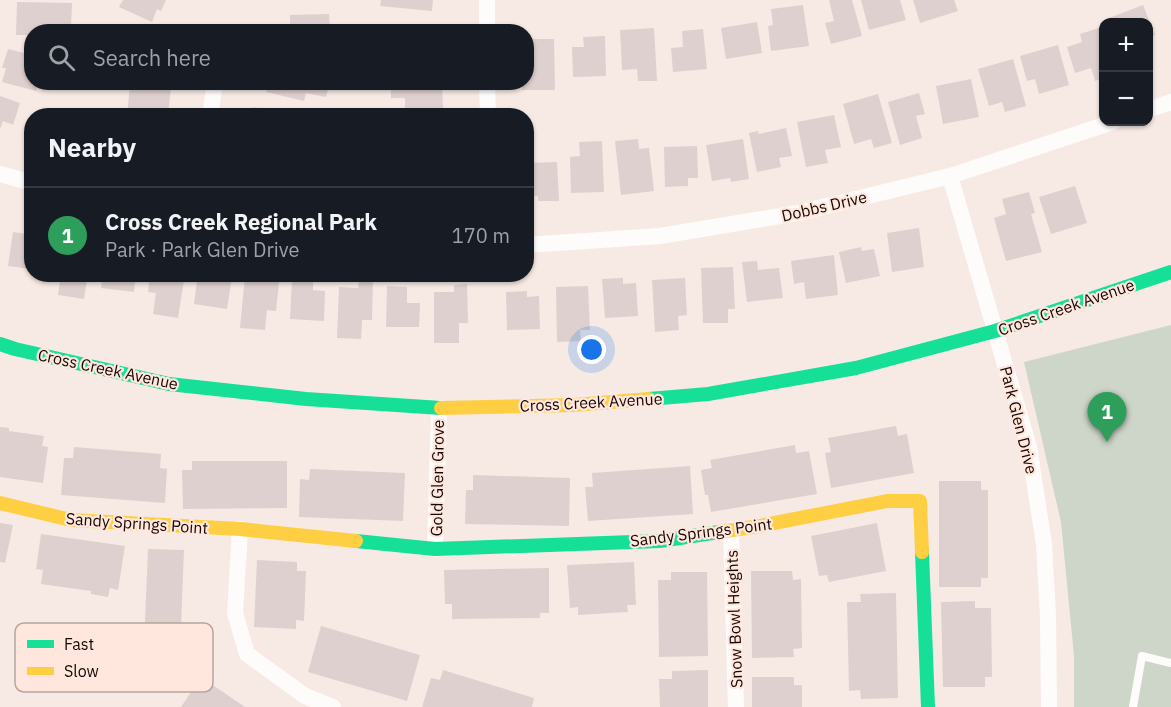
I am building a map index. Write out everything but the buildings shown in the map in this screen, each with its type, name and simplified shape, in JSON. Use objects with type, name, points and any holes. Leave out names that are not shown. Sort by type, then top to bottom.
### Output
[{"type":"street","points":[[487,0],[487,24]]},
{"type":"street","points":[[211,108],[214,90]]},
{"type":"street","points":[[487,90],[488,108]]},
{"type":"street","points":[[1153,109],[1171,102]]},
{"type":"street","name":"Dobbs Drive","points":[[534,244],[671,235],[798,213],[950,176],[1101,126]]},
{"type":"street","points":[[0,174],[24,181]]},
{"type":"street","name":"Park Glen Drive","points":[[950,176],[1029,447],[1044,544],[1049,707]]},
{"type":"street","name":"Cross Creek Avenue","points":[[0,344],[169,384],[306,399],[439,408],[574,405],[708,394],[856,368],[995,331],[1171,272]]},
{"type":"street","name":"Gold Glen Grove","points":[[435,549],[439,408]]},
{"type":"street","name":"Sandy Springs Point","points":[[0,503],[71,520],[240,530],[435,549],[660,541],[886,501],[920,501],[928,707]]},
{"type":"street","points":[[240,530],[235,613],[247,654],[305,696],[333,707]]},
{"type":"street","name":"Snow Bowl Heights","points":[[731,530],[736,707]]},
{"type":"lane","points":[[1132,707],[1142,656],[1171,663]]},
{"type":"shaded area","points":[[1171,325],[1171,707],[1074,707],[1074,656],[1061,522],[1024,362]]},
{"type":"traffic: fast","points":[[649,399],[708,394],[856,368],[995,331],[1171,272]]},
{"type":"traffic: fast","points":[[0,344],[169,384],[306,399],[441,408]]},
{"type":"traffic: fast","points":[[356,541],[435,549],[660,541],[719,532]]},
{"type":"traffic: fast","points":[[922,552],[928,707]]},
{"type":"traffic: slow","points":[[441,408],[574,405],[649,399]]},
{"type":"traffic: slow","points":[[719,532],[887,501],[920,501],[922,552]]},
{"type":"traffic: slow","points":[[0,503],[71,520],[240,529],[356,541]]},
{"type":"place","name":"Cross Creek Regional Park","points":[[1107,442]]}]
